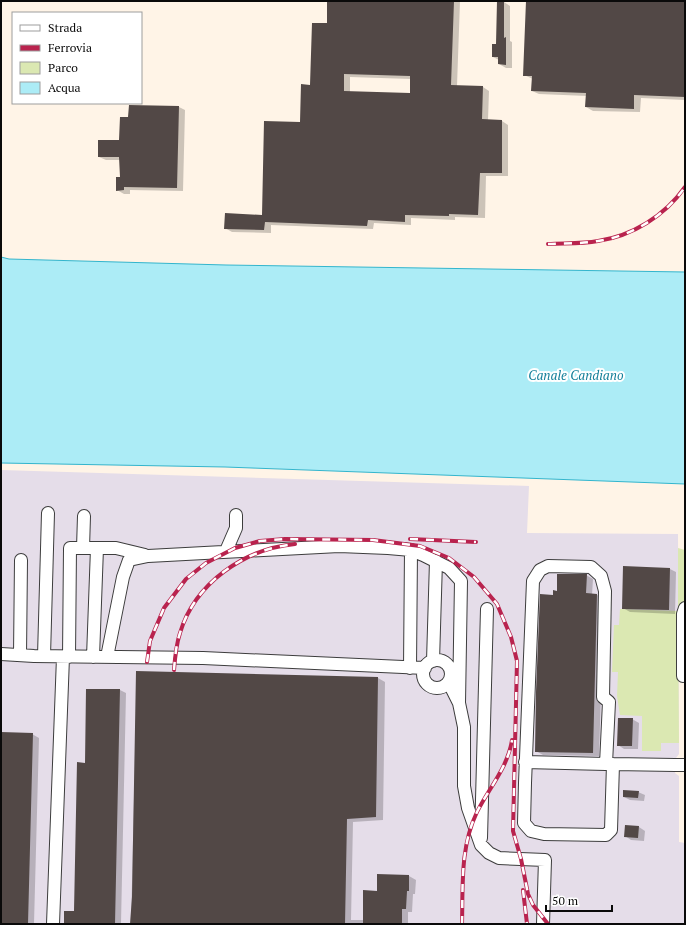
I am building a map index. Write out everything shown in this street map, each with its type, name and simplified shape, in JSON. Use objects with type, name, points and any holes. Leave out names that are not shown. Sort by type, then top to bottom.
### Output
[{"type":"lane","points":[[44,656],[48,513]]},
{"type":"lane","points":[[226,551],[236,528],[236,514]]},
{"type":"lane","points":[[83,548],[84,516]]},
{"type":"lane","points":[[107,657],[123,577],[129,560],[148,556],[339,546],[411,550],[449,568],[461,581],[458,703]]},
{"type":"lane","points":[[53,924],[70,548],[116,548],[148,556]]},
{"type":"lane","points":[[93,657],[97,548]]},
{"type":"lane","points":[[410,668],[411,550]]},
{"type":"lane","points":[[20,655],[21,560]]},
{"type":"lane","points":[[1,654],[66,657],[203,658],[410,668],[429,664],[441,660],[449,666],[452,674],[449,683],[442,688],[433,688],[429,686],[424,678],[429,664],[436,561]]},
{"type":"lane","points":[[548,566],[591,567],[601,576],[605,591],[603,697],[609,702],[611,830],[606,835],[544,834],[531,831],[524,823],[525,762],[533,581],[540,570],[548,566]]},
{"type":"lane","points":[[684,676],[683,614],[685,608]]},
{"type":"lane","points":[[481,846],[487,609]]},
{"type":"lane","points":[[449,683],[458,703],[464,727],[464,786],[468,808],[481,846],[489,853],[499,858],[545,860],[543,924]]},
{"type":"lane","points":[[525,762],[685,765]]},
{"type":"shaded area","points":[[1,470],[529,486],[527,533],[678,534],[679,754],[676,758],[675,773],[679,776],[679,842],[685,843],[685,924],[1,924]]},
{"type":"green space","points":[[678,548],[685,550],[685,600],[678,611]]},
{"type":"green space","points":[[620,609],[678,611],[679,743],[661,743],[661,751],[642,751],[642,716],[620,715],[617,696],[618,672],[612,672],[614,625],[619,625]]},
{"type":"water","name":"Canale Candiano","points":[[1,257],[9,259],[226,265],[685,272],[685,484],[225,467],[1,463]]},
{"type":"building","points":[[327,1],[454,1],[451,85],[483,86],[482,119],[502,120],[502,173],[480,173],[478,215],[405,215],[405,222],[368,220],[367,226],[265,222],[264,230],[224,229],[225,213],[262,215],[264,121],[300,122],[301,84],[310,85],[312,23],[327,23]],"holes":[[[344,74],[410,76],[410,93],[344,91]]]},
{"type":"building","points":[[497,1],[504,1],[506,65],[498,64],[498,57],[492,57],[492,44],[496,44]]},
{"type":"building","points":[[526,1],[685,1],[685,97],[634,95],[634,109],[585,107],[586,93],[531,91],[532,76],[523,76]]},
{"type":"building","points":[[129,105],[179,106],[177,188],[124,187],[124,190],[116,191],[116,177],[120,177],[119,157],[98,157],[98,140],[119,140],[120,117],[128,117]]},
{"type":"building","points":[[623,566],[670,568],[669,610],[622,609]]},
{"type":"building","points":[[557,574],[587,574],[586,593],[597,594],[593,753],[535,752],[540,594],[553,595],[553,590],[557,591]]},
{"type":"building","points":[[136,671],[378,677],[376,817],[347,819],[345,924],[130,924],[132,897]]},
{"type":"building","points":[[86,689],[120,689],[115,924],[64,924],[64,911],[74,911],[77,762],[85,763]]},
{"type":"building","points":[[618,718],[633,718],[632,746],[617,746]]},
{"type":"building","points":[[1,732],[33,733],[28,924],[1,924]]},
{"type":"building","points":[[623,790],[639,791],[638,798],[623,797]]},
{"type":"building","points":[[625,825],[639,826],[638,838],[624,837]]},
{"type":"building","points":[[377,874],[409,875],[409,891],[407,891],[406,909],[402,909],[402,924],[363,924],[363,890],[377,891]]},
{"type":"railway","points":[[548,244],[592,242],[623,235],[658,216],[685,187]]},
{"type":"railway","points":[[147,662],[150,641],[164,608],[186,579],[206,563],[235,548],[260,541],[285,539],[373,540],[420,546],[449,558],[474,577],[497,604],[511,637],[517,661],[513,831],[521,859],[528,894],[533,905],[548,924]]},
{"type":"railway","points":[[410,539],[476,542]]},
{"type":"railway","points":[[174,670],[175,656],[180,633],[187,615],[197,599],[210,584],[240,561],[276,547],[295,544]]},
{"type":"railway","points":[[462,924],[463,881],[465,853],[468,839],[477,812],[507,759],[512,740]]},
{"type":"railway","points":[[523,890],[527,924]]}]
